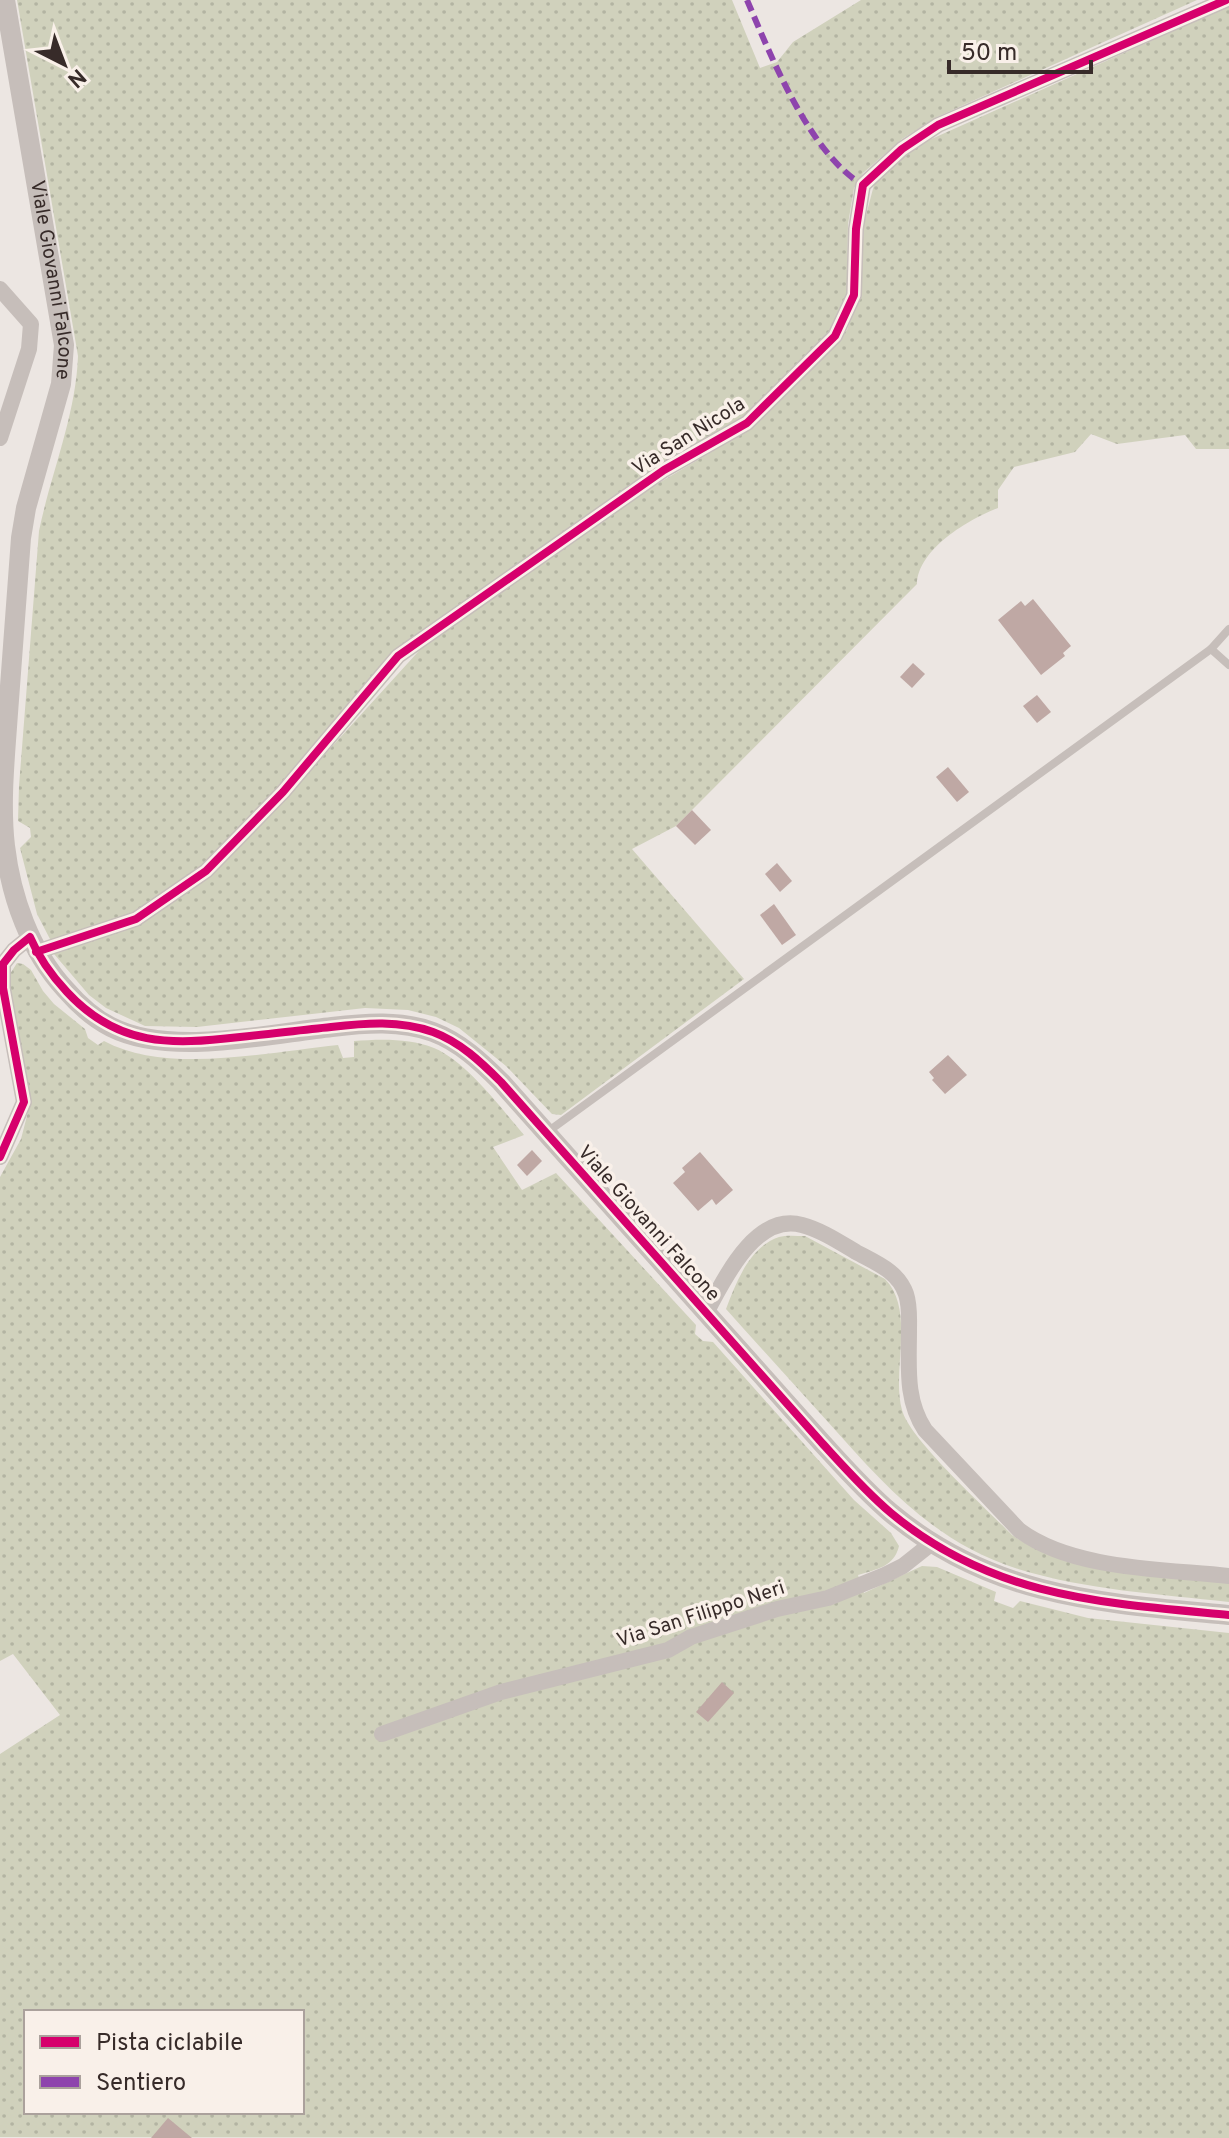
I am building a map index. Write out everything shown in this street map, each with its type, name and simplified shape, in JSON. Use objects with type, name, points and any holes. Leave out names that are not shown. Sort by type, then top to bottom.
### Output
[{"type":"street","name":"Viale Giovanni Falcone","points":[[5,0],[57,301],[64,363],[21,538],[2,840],[33,944],[60,984],[93,1017],[111,1027],[149,1040],[200,1042],[358,1024],[390,1024],[432,1032],[449,1040],[482,1063],[869,1493],[932,1543],[952,1556],[1006,1579],[1054,1593],[1087,1601],[1229,1615]]},
{"type":"street","name":"Via San Nicola","points":[[33,944],[136,919],[206,871],[283,792],[398,656],[664,470],[747,423],[835,336],[854,295],[856,229],[863,185],[902,149],[938,125],[1226,0]]},
{"type":"street","points":[[0,289],[31,324],[29,349],[0,438]]},
{"type":"street","points":[[0,1157],[24,1102],[3,988],[3,964],[14,950],[33,944]]},
{"type":"street","points":[[706,1313],[731,1267],[768,1229],[784,1223],[799,1224],[820,1232],[891,1272],[901,1284],[909,1307],[910,1393],[915,1414],[925,1430],[1019,1530],[1036,1543],[1065,1554],[1229,1576]]},
{"type":"street","name":"Via San Filippo Neri","points":[[382,1734],[501,1692],[668,1650],[691,1637],[777,1609],[828,1598],[894,1570],[932,1543]]},
{"type":"lane","points":[[546,1133],[1211,649],[1229,629]]},
{"type":"lane","points":[[1211,649],[1229,665]]},
{"type":"green space","points":[[17,0],[732,0],[760,68],[777,62],[793,42],[861,0],[1197,0],[937,117],[902,139],[863,173],[854,188],[848,224],[847,294],[827,336],[746,418],[394,653],[281,787],[203,866],[136,911],[51,941],[37,914],[20,848],[31,837],[30,828],[18,821],[19,786],[39,531],[73,400],[78,356]]},
{"type":"green space","points":[[1229,6],[1229,449],[1196,449],[1185,435],[1117,444],[1091,434],[1075,452],[1014,467],[998,490],[998,508],[960,528],[935,547],[920,571],[917,584],[676,826],[632,849],[744,979],[561,1115],[552,1114],[506,1066],[459,1028],[436,1017],[408,1010],[365,1008],[197,1027],[145,1026],[106,1008],[89,995],[54,954],[142,922],[287,796],[427,642],[652,487],[752,428],[847,330],[860,291],[864,223],[875,181],[918,145]]},
{"type":"green space","points":[[17,963],[23,964],[31,970],[54,1004],[85,1029],[88,1038],[98,1045],[104,1041],[157,1057],[250,1056],[338,1045],[343,1058],[354,1057],[354,1041],[384,1040],[434,1048],[459,1064],[483,1087],[524,1135],[493,1147],[522,1190],[556,1173],[696,1325],[695,1334],[703,1341],[713,1342],[854,1500],[891,1533],[899,1546],[897,1553],[884,1566],[858,1575],[864,1593],[922,1566],[937,1567],[996,1592],[994,1601],[1013,1608],[1020,1601],[1088,1618],[1229,1633],[1229,2138],[0,2137],[0,1754],[60,1715],[13,1654],[0,1661],[0,1177],[21,1139],[30,1104],[9,987],[10,974]]},
{"type":"green space","points":[[805,1236],[885,1279],[894,1292],[901,1324],[899,1394],[908,1423],[934,1456],[1012,1535],[1060,1558],[1088,1565],[1229,1582],[1229,1602],[1096,1587],[1018,1569],[961,1544],[913,1509],[870,1468],[726,1309],[745,1267],[759,1249],[779,1237]]},
{"type":"building","points":[[1033,599],[1071,646],[1063,653],[1065,656],[1041,675],[998,620],[1021,601],[1025,606]]},
{"type":"building","points":[[913,663],[925,674],[912,688],[900,677]]},
{"type":"building","points":[[1037,695],[1051,712],[1037,723],[1023,706]]},
{"type":"building","points":[[948,767],[969,792],[957,802],[936,777]]},
{"type":"building","points":[[692,810],[711,830],[695,845],[676,826]]},
{"type":"building","points":[[777,863],[792,881],[780,892],[765,874]]},
{"type":"building","points":[[774,904],[796,935],[782,945],[760,915]]},
{"type":"building","points":[[948,1055],[967,1075],[945,1094],[929,1072]]},
{"type":"building","points":[[532,1150],[542,1161],[527,1176],[517,1165]]},
{"type":"building","points":[[700,1152],[733,1190],[716,1205],[712,1199],[698,1211],[673,1183],[685,1172],[682,1168]]},
{"type":"building","points":[[722,1682],[734,1693],[708,1722],[696,1712]]},
{"type":"building","points":[[168,2118],[192,2138],[151,2138]]},
{"type":"marked path","points":[[747,0],[780,75],[809,127],[843,170],[863,185]]},
{"type":"cycle path","points":[[36,952],[136,919],[206,871],[283,792],[398,656],[664,470],[747,423],[835,336],[854,295],[856,229],[863,185],[902,149],[938,125],[1226,0]]},
{"type":"cycle path","points":[[0,1157],[24,1102],[3,988],[3,964],[30,937],[51,973],[86,1010],[126,1033],[147,1038],[215,1040],[370,1024],[395,1024],[433,1032],[461,1047],[501,1082],[822,1443],[891,1513],[930,1541],[969,1563],[1010,1579],[1094,1600],[1229,1615]]}]
